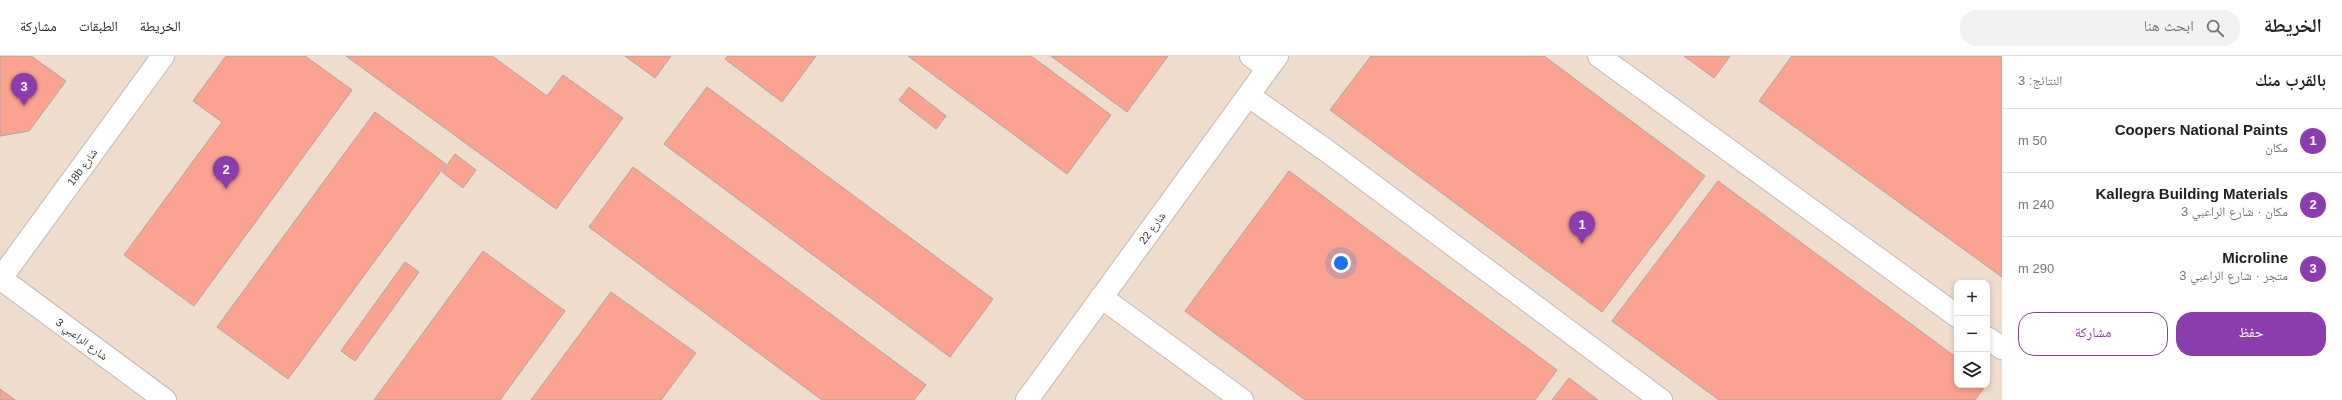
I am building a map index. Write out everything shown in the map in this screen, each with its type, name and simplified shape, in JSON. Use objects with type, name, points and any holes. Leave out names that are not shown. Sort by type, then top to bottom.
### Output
[{"type":"street","name":"18b شارع","points":[[0,278],[163,56]]},
{"type":"street","points":[[1599,56],[1954,314]]},
{"type":"street","name":"شارع 22","points":[[1026,400],[1249,96],[1266,60]]},
{"type":"street","points":[[1249,96],[1327,151],[1660,400]]},
{"type":"street","name":"شارع الراعبي 3","points":[[0,278],[165,400]]},
{"type":"street","points":[[1101,298],[1242,400]]},
{"type":"street","points":[[1990,340],[2002,348]]},
{"type":"shaded area","points":[[0,56],[2002,56],[2002,400],[0,400]]},
{"type":"building","points":[[0,56],[31,56],[66,81],[29,131],[0,136]]},
{"type":"building","points":[[226,56],[305,56],[352,90],[194,306],[124,255],[222,122],[193,101]]},
{"type":"building","points":[[346,56],[492,56],[547,96],[563,75],[623,118],[556,209]]},
{"type":"building","points":[[625,56],[671,56],[655,78]]},
{"type":"building","points":[[728,56],[816,56],[782,102],[725,59]]},
{"type":"building","points":[[908,56],[1031,56],[1111,115],[1067,174]]},
{"type":"building","points":[[1051,56],[1168,56],[1127,112]]},
{"type":"building","points":[[1371,56],[1544,56],[1705,176],[1602,312],[1330,110]]},
{"type":"building","points":[[1684,56],[1730,56],[1714,78]]},
{"type":"building","points":[[1792,56],[2002,56],[2002,277],[1759,101]]},
{"type":"building","points":[[707,87],[993,299],[950,357],[664,144]]},
{"type":"building","points":[[909,87],[946,116],[936,129],[899,100]]},
{"type":"building","points":[[375,112],[446,164],[288,379],[217,327]]},
{"type":"building","points":[[455,154],[476,170],[463,188],[442,172]]},
{"type":"building","points":[[633,167],[926,385],[914,400],[822,400],[589,227]]},
{"type":"building","points":[[1289,171],[1557,370],[1535,400],[1305,400],[1185,311]]},
{"type":"building","points":[[1718,181],[1954,356],[1954,388],[1984,388],[1975,400],[1719,400],[1612,321]]},
{"type":"building","points":[[483,251],[565,311],[500,400],[374,400]]},
{"type":"building","points":[[405,262],[419,272],[355,361],[341,351]]},
{"type":"building","points":[[611,292],[696,353],[661,400],[531,400]]},
{"type":"building","points":[[1569,378],[1598,400],[1552,400]]},
{"type":"building","points":[[0,389],[15,400],[0,400]]},
{"type":"place","name":"Microline","points":[[24,106]]},
{"type":"place","name":"Kallegra Building Materials","points":[[226,189]]},
{"type":"place","name":"Coopers National Paints","points":[[1582,244]]}]
